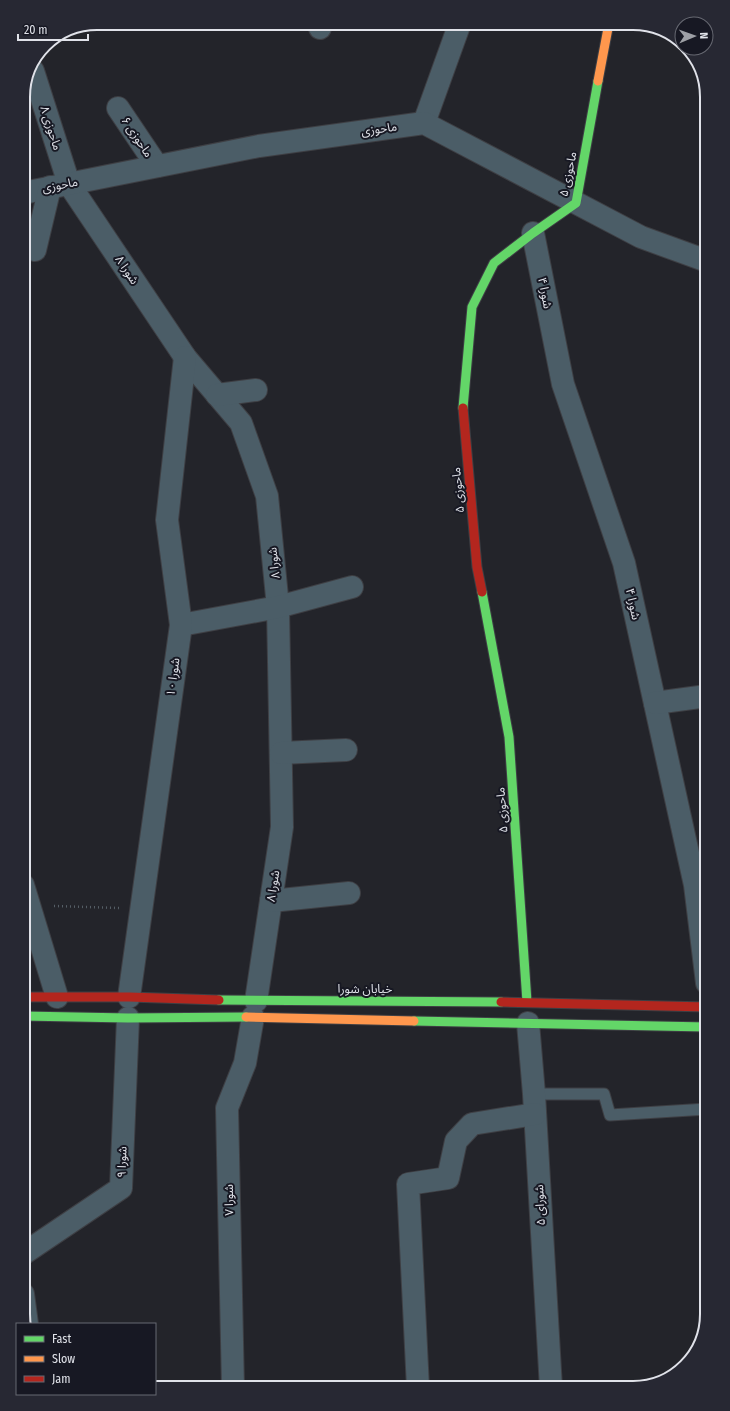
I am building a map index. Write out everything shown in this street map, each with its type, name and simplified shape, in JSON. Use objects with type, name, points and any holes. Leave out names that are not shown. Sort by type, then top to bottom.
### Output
[{"type":"main road","name":"ماحوزی ۵","points":[[528,1012],[509,737],[477,568],[463,413],[472,307],[494,264],[533,233],[576,203],[609,30]]},
{"type":"main road","name":"خیابان شورا","points":[[30,997],[129,997],[255,1009],[528,1012],[700,1026]]},
{"type":"main road","name":"خیابان شورا","points":[[30,1016],[128,1018],[255,1009],[528,1012],[700,1007]]},
{"type":"street","points":[[457,30],[424,123],[641,237],[700,258]]},
{"type":"street","name":"ماحوزی ۸","points":[[34,75],[60,186]]},
{"type":"street","name":"ماحوزی ۶","points":[[118,108],[157,166]]},
{"type":"street","name":"ماحوزی","points":[[30,192],[259,146],[424,123]]},
{"type":"street","points":[[35,250],[60,186]]},
{"type":"street","name":"شورا ۸","points":[[60,186],[185,357],[241,423],[267,496],[278,607],[282,827],[255,1009]]},
{"type":"street","name":"شورا ۴","points":[[533,233],[564,384],[624,563],[695,884],[700,925]]},
{"type":"street","name":"شورا ۱۰","points":[[129,997],[181,625],[167,520],[185,357]]},
{"type":"street","points":[[217,395],[256,390]]},
{"type":"street","points":[[181,625],[278,607],[352,587]]},
{"type":"street","points":[[655,703],[700,697]]},
{"type":"street","points":[[281,753],[346,750]]},
{"type":"street","points":[[271,901],[349,893]]},
{"type":"street","points":[[30,908],[57,997]]},
{"type":"street","name":"شورا ۷","points":[[233,1381],[227,1108],[245,1063],[255,1009]]},
{"type":"street","name":"شورای ۵","points":[[528,1012],[551,1381]]},
{"type":"street","name":"شورا ۹","points":[[30,1249],[121,1188],[128,1018]]},
{"type":"street","points":[[418,1381],[408,1184],[448,1178],[456,1141],[472,1124],[534,1104]]},
{"type":"lane","points":[[534,1104],[604,1094],[610,1115],[700,1109]]},
{"type":"path","points":[[30,905],[141,908]]},
{"type":"traffic: fast","points":[[463,408],[472,307],[494,263],[576,203],[598,81]]},
{"type":"traffic: fast","points":[[482,592],[509,737],[527,1002]]},
{"type":"traffic: fast","points":[[219,1000],[501,1002]]},
{"type":"traffic: fast","points":[[30,1016],[128,1018],[246,1017]]},
{"type":"traffic: fast","points":[[414,1021],[700,1027]]},
{"type":"traffic: slow","points":[[598,81],[608,30]]},
{"type":"traffic: slow","points":[[246,1017],[414,1021]]},
{"type":"traffic: jam","points":[[463,408],[477,567],[482,592]]},
{"type":"traffic: jam","points":[[30,997],[129,997],[219,1000]]},
{"type":"traffic: jam","points":[[501,1002],[700,1007]]}]
